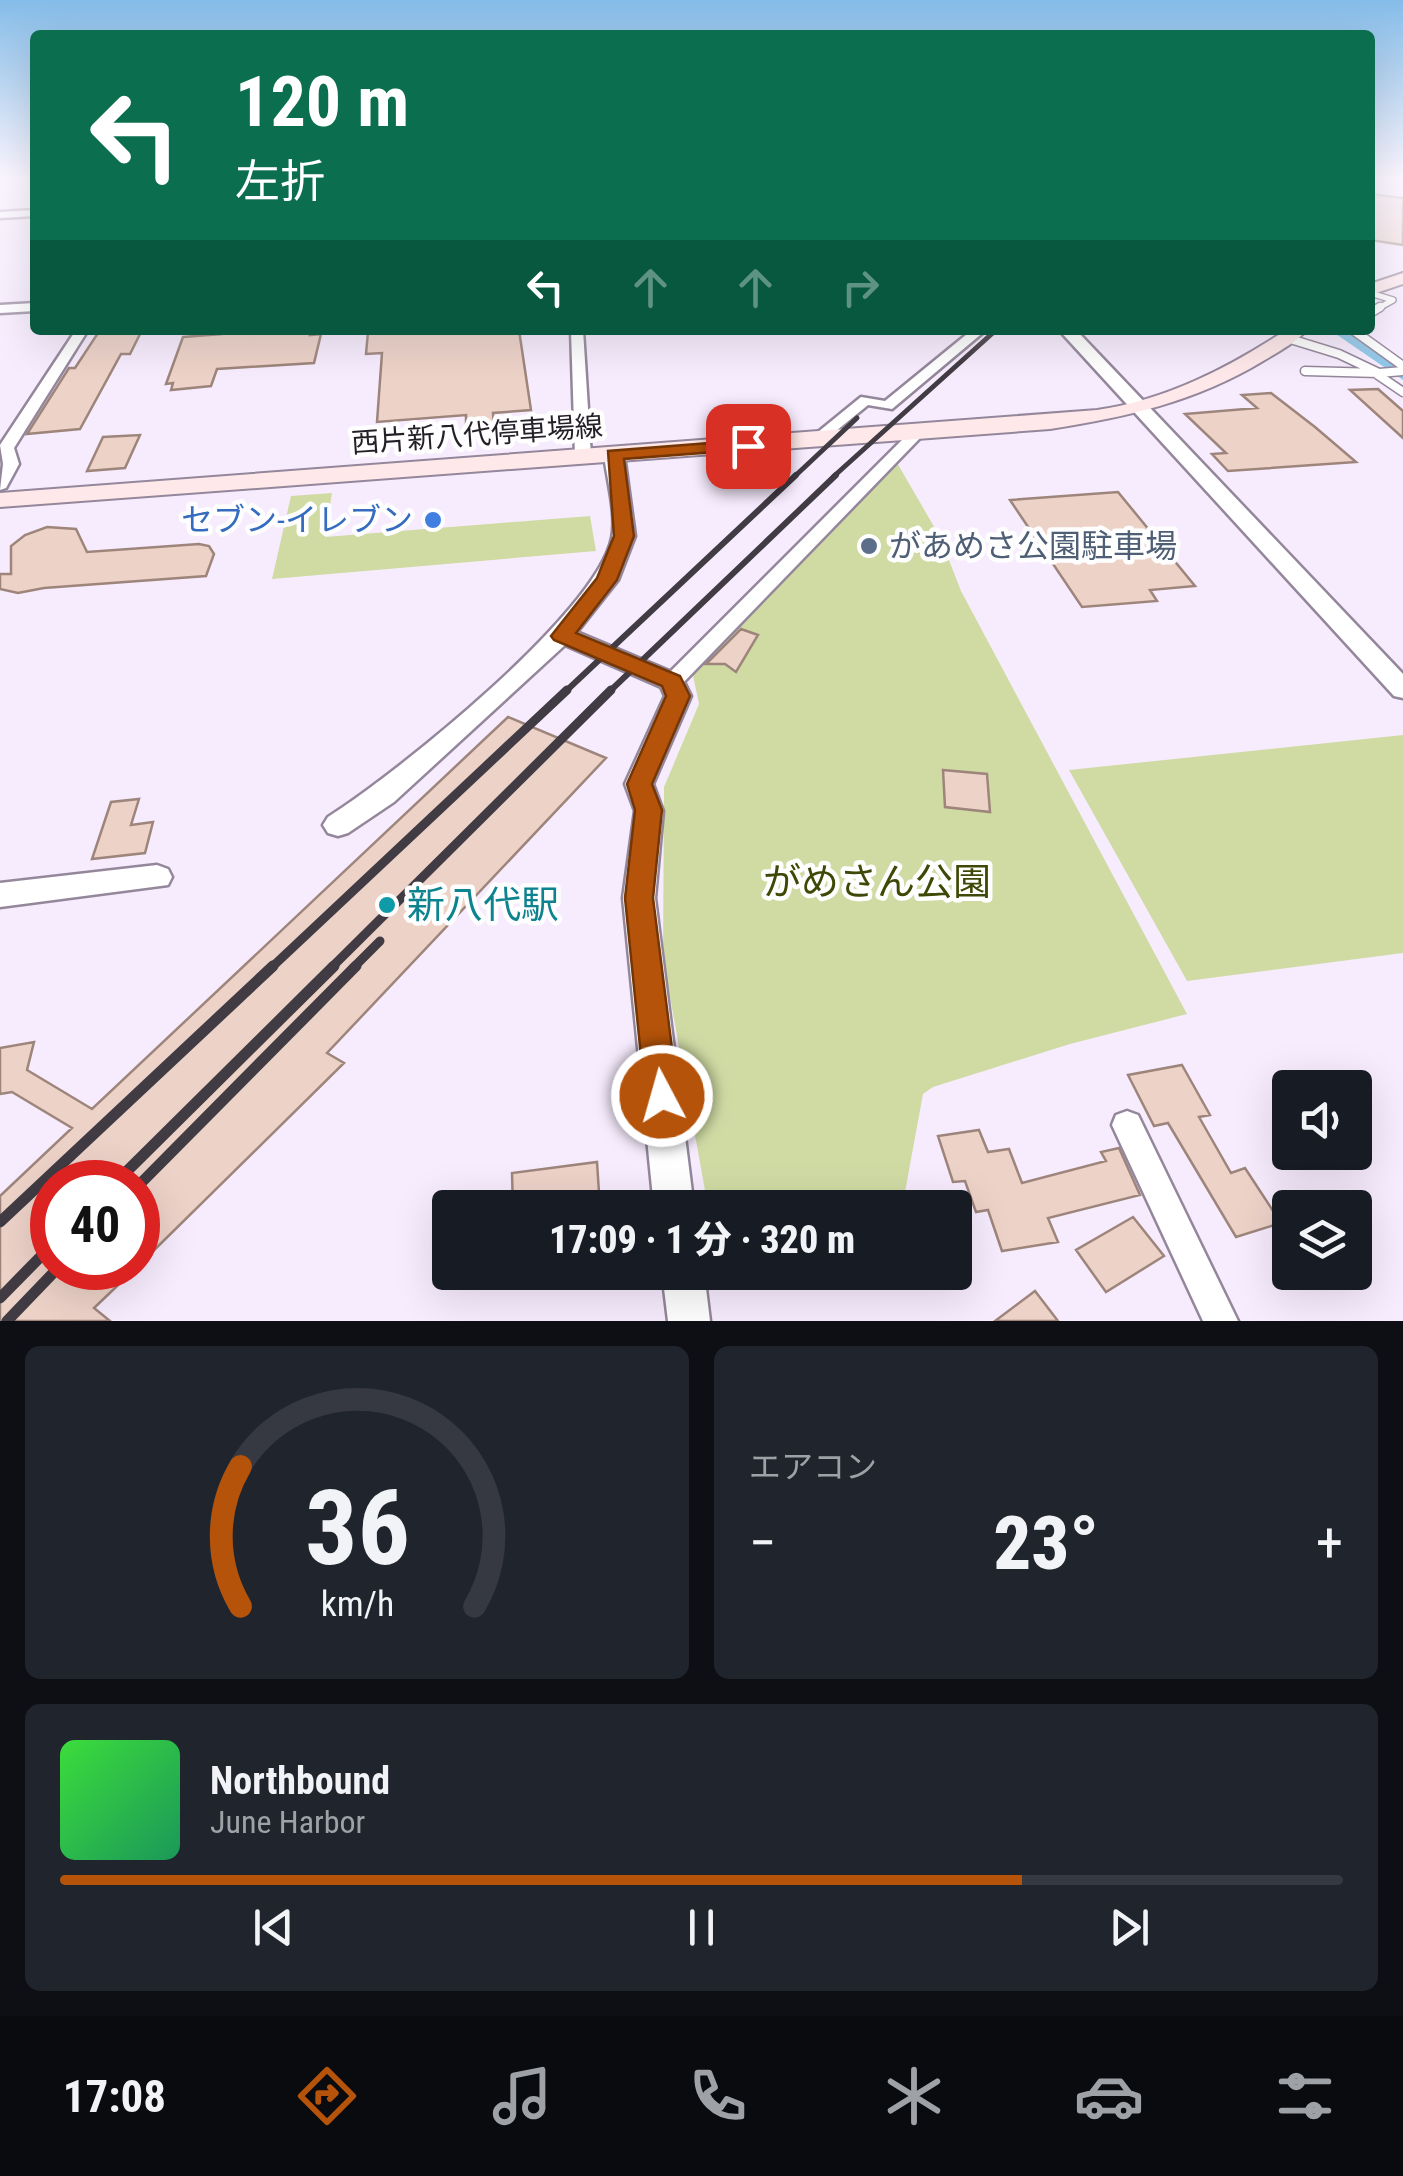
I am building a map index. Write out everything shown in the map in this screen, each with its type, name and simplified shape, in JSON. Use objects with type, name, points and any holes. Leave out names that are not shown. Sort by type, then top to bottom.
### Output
[{"type":"main road","points":[[1375,290],[1403,278]]},
{"type":"main road","name":"西片新八代停車場線","points":[[0,500],[1050,422],[1140,408],[1248,364],[1292,335]]},
{"type":"street","points":[[0,309],[30,306]]},
{"type":"street","points":[[0,484],[10,464],[6,448],[79,335]]},
{"type":"street","points":[[576,335],[584,456]]},
{"type":"street","points":[[815,441],[866,400],[887,406],[974,335]]},
{"type":"street","points":[[1072,335],[1403,690]]},
{"type":"street","points":[[672,682],[916,434]]},
{"type":"street","points":[[338,825],[384,795],[562,636],[607,580],[624,536],[614,454]]},
{"type":"street","points":[[562,636],[672,682],[678,696],[640,784],[648,810],[639,898],[672,1190]]},
{"type":"street","points":[[0,894],[156,877]]},
{"type":"street","points":[[1127,1125],[1220,1321]]},
{"type":"street","points":[[686,1290],[690,1321]]},
{"type":"lane","points":[[1375,294],[1393,300],[1375,310]]},
{"type":"lane","points":[[1295,335],[1378,373],[1403,392]]},
{"type":"lane","points":[[1359,335],[1403,369]]},
{"type":"lane","points":[[1306,371],[1378,373],[1403,369]]},
{"type":"green space","name":"がめさん公園","points":[[896,461],[940,537],[961,591],[1187,1014],[1070,1044],[933,1087],[923,1094],[905,1190],[705,1190],[663,958],[664,787],[699,704],[692,671]]},
{"type":"green space","points":[[332,493],[325,537],[590,516],[596,551],[272,579],[291,496]]},
{"type":"green space","points":[[1403,735],[1403,953],[1187,981],[1069,770]]},
{"type":"building","points":[[1375,240],[1403,240],[1403,245],[1375,241]]},
{"type":"building","points":[[97,335],[140,335],[130,354],[121,354],[80,429],[27,434],[69,368],[75,368]]},
{"type":"building","points":[[321,335],[314,363],[217,369],[211,386],[171,390],[173,383],[166,384],[183,337]]},
{"type":"building","points":[[368,335],[520,335],[531,410],[493,413],[494,427],[466,429],[466,415],[377,422],[382,353],[366,354]]},
{"type":"building","points":[[1378,389],[1403,411],[1403,438],[1350,390]]},
{"type":"building","points":[[1271,393],[1356,462],[1228,471],[1212,454],[1226,453],[1185,414],[1257,408],[1242,395]]},
{"type":"building","points":[[140,435],[125,468],[87,471],[103,437]]},
{"type":"building","points":[[1118,492],[1195,586],[1150,590],[1157,601],[1082,607],[1010,500]]},
{"type":"building","points":[[47,527],[76,529],[87,552],[199,544],[209,546],[214,554],[206,576],[18,593],[0,589],[0,574],[11,574],[11,546],[25,535]]},
{"type":"building","points":[[741,629],[758,635],[736,672],[725,664],[706,664]]},
{"type":"building","name":"新八代駅","points":[[508,717],[606,758],[327,1053],[344,1063],[160,1244],[160,1160],[38,1160],[72,1128],[12,1092],[0,1094],[0,1048],[34,1042],[27,1070],[92,1109]]},
{"type":"building","points":[[943,770],[987,774],[990,812],[945,807]]},
{"type":"building","points":[[139,799],[131,825],[153,822],[145,853],[92,859],[111,802]]},
{"type":"building","points":[[1182,1065],[1210,1115],[1199,1117],[1231,1173],[1245,1168],[1272,1209],[1272,1226],[1236,1237],[1168,1123],[1154,1126],[1128,1075]]},
{"type":"building","points":[[979,1130],[988,1152],[1009,1149],[1022,1183],[1106,1161],[1101,1152],[1119,1148],[1140,1195],[1048,1218],[1058,1242],[1002,1251],[988,1210],[976,1212],[972,1190],[968,1190],[965,1181],[953,1182],[938,1136]]},
{"type":"building","points":[[597,1162],[599,1190],[512,1190],[512,1173]]},
{"type":"building","name":"新八代駅","points":[[30,1168],[30,1290],[113,1290],[94,1308],[110,1321],[0,1321],[0,1196]]},
{"type":"building","points":[[1133,1217],[1164,1256],[1106,1292],[1076,1250]]},
{"type":"building","points":[[1035,1291],[1058,1321],[995,1321]]},
{"type":"waterway","points":[[1345,335],[1403,375]]},
{"type":"railway","points":[[833,477],[990,335]]},
{"type":"railway","points":[[794,477],[857,418]]},
{"type":"railway","points":[[565,692],[796,475]]},
{"type":"railway","points":[[609,692],[836,475]]},
{"type":"railway","points":[[271,968],[567,690]]},
{"type":"railway","points":[[331,968],[611,690]]},
{"type":"railway","points":[[353,968],[380,941]]},
{"type":"railway","points":[[0,1222],[273,966]]},
{"type":"railway","points":[[138,1160],[334,966]]},
{"type":"railway","points":[[160,1164],[356,966]]},
{"type":"railway","points":[[0,1298],[30,1267]]},
{"type":"railway","points":[[7,1321],[37,1290]]},
{"type":"place","name":"セブン-イレブン","points":[[433,520]]},
{"type":"place","name":"があめさ公園駐車場","points":[[869,546]]},
{"type":"place","name":"新八代駅","points":[[387,905]]},
{"type":"route","points":[[662,1096],[639,898],[648,810],[640,784],[678,696],[672,682],[562,636],[607,580],[624,536],[614,454],[748,446]]}]
